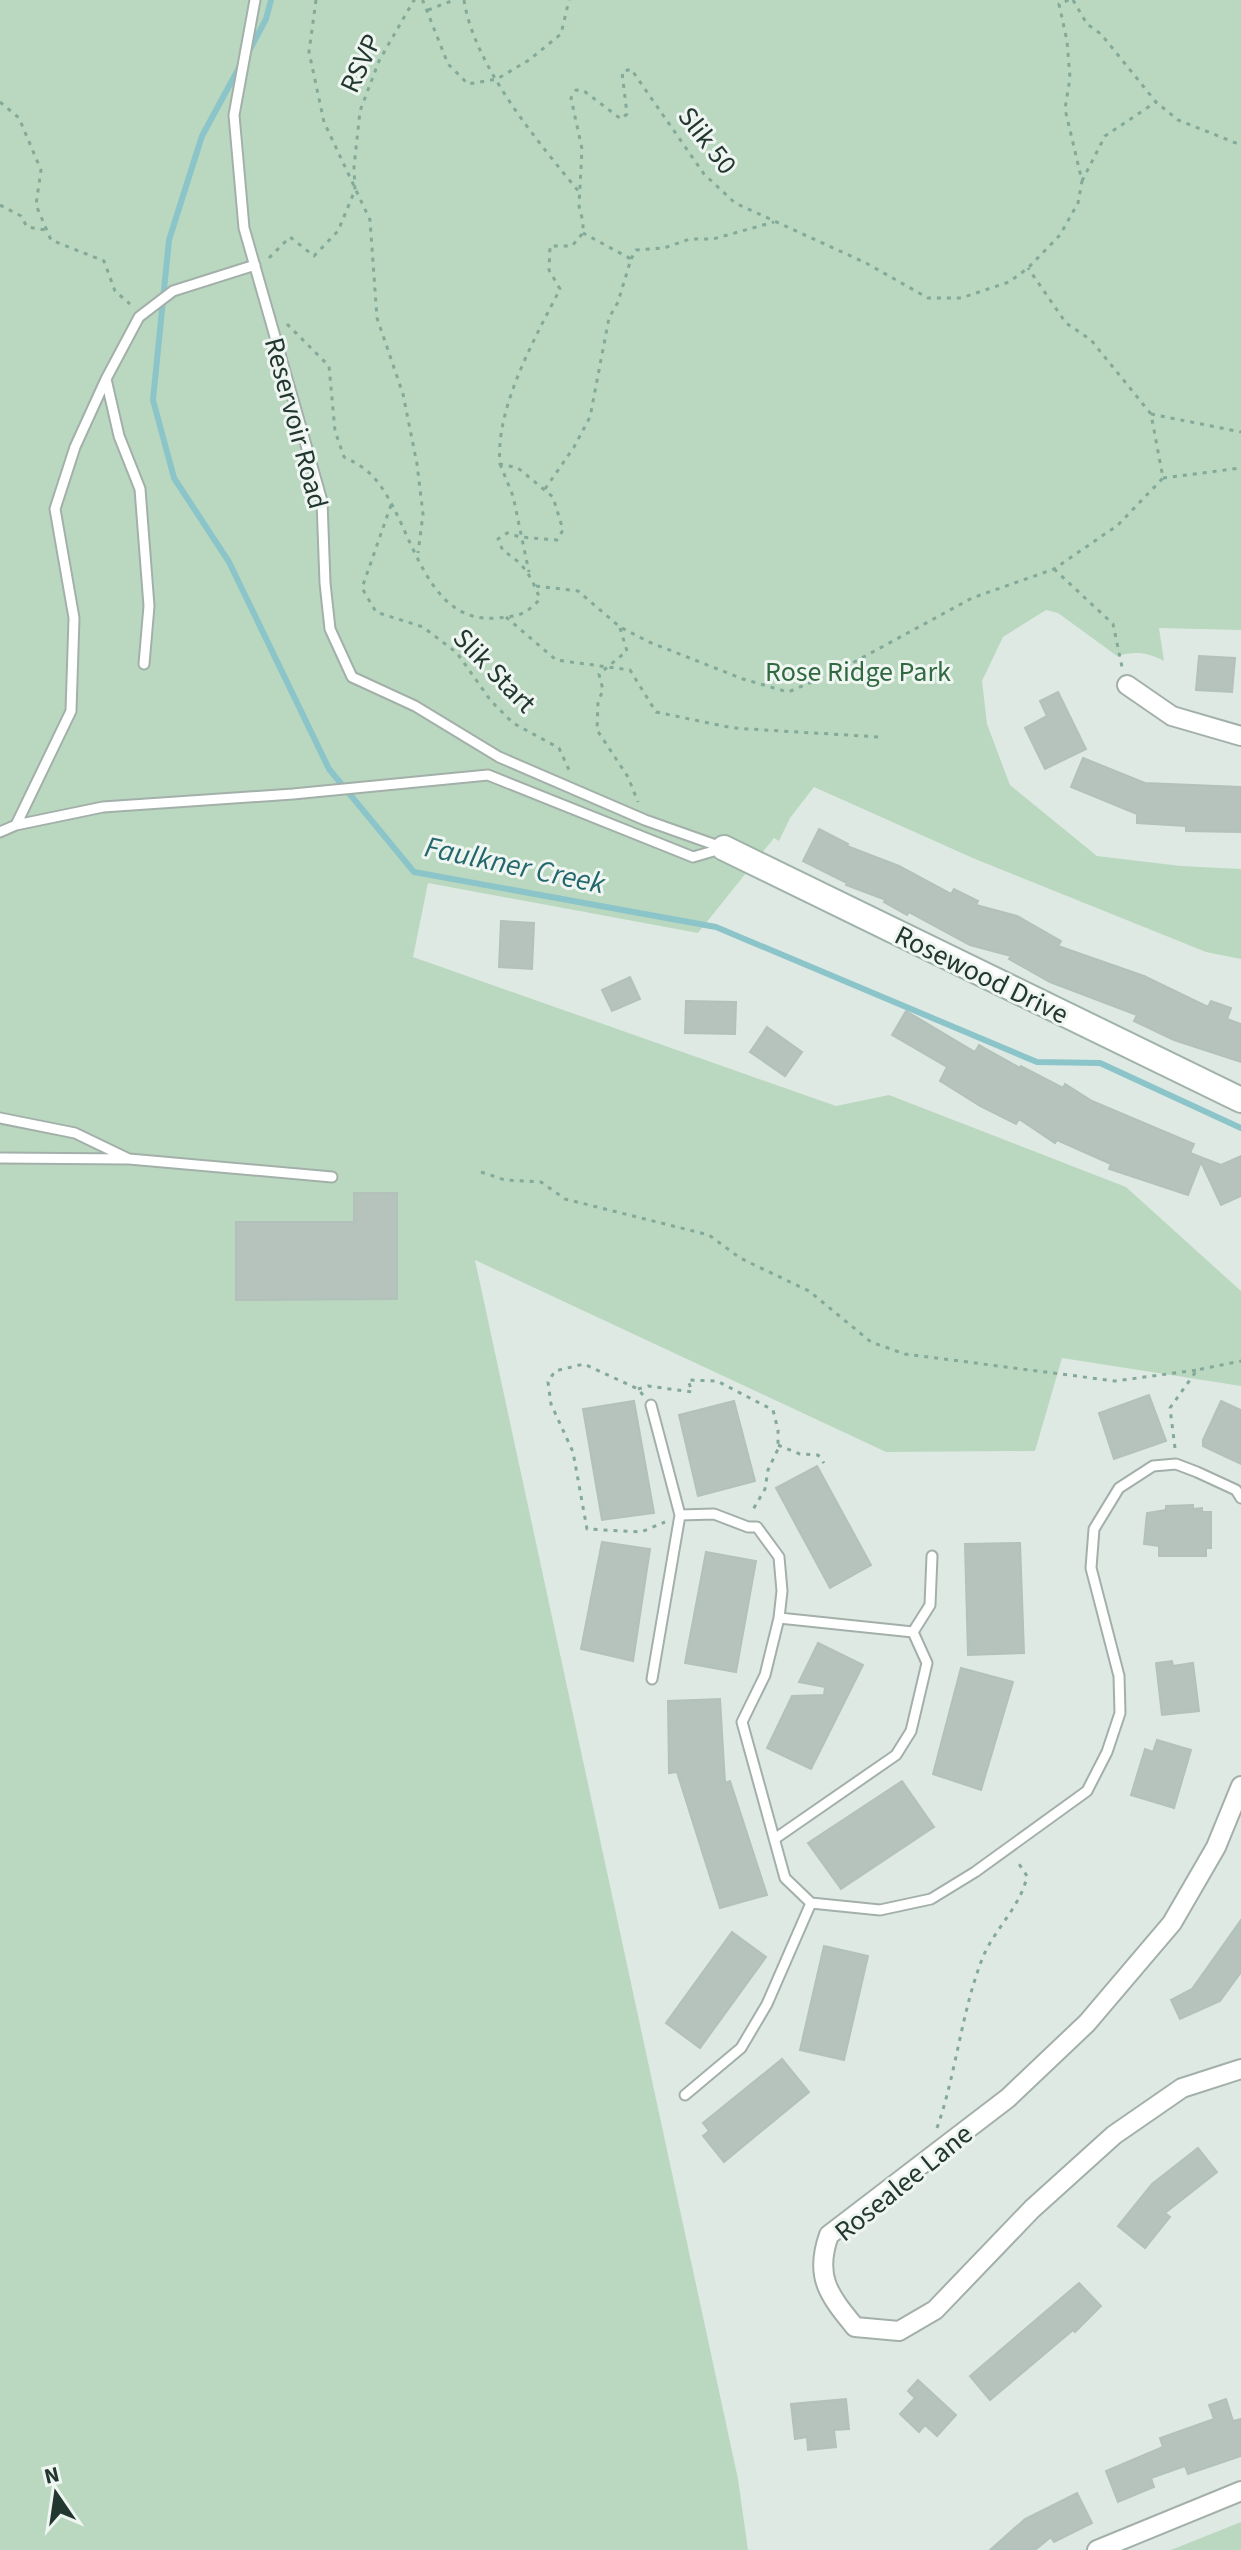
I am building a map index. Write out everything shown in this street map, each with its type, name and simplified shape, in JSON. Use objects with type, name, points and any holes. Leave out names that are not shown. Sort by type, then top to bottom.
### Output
[{"type":"street","points":[[1127,685],[1172,716],[1241,736]]},
{"type":"street","name":"Rosewood Drive","points":[[724,848],[1241,1100]]},
{"type":"street","name":"Rosealee Lane","points":[[1241,1786],[1216,1847],[1172,1923],[1087,2023],[1008,2098],[829,2235],[822,2257],[830,2296],[855,2327],[899,2331],[935,2310],[1032,2209],[1114,2135],[1182,2088],[1241,2069]]},
{"type":"street","points":[[1097,2550],[1241,2491]]},
{"type":"lane","name":"Reservoir Road","points":[[255,0],[234,115],[244,228],[322,501],[330,629],[352,677],[415,706],[499,757],[645,820],[724,848]]},
{"type":"lane","points":[[16,825],[71,711],[74,618],[55,509],[75,447],[106,379],[142,315],[173,291],[255,265]]},
{"type":"lane","points":[[106,379],[119,436],[140,489],[149,606],[144,664]]},
{"type":"lane","points":[[0,832],[16,825],[103,807],[293,794],[488,775],[693,857],[724,848]]},
{"type":"lane","points":[[0,1118],[75,1133],[129,1159]]},
{"type":"lane","points":[[0,1158],[129,1159],[332,1177]]},
{"type":"lane","points":[[651,1405],[680,1515],[652,1679]]},
{"type":"lane","points":[[680,1515],[714,1514],[748,1527],[757,1527],[779,1557],[782,1591],[779,1618],[765,1675],[742,1722],[785,1878],[811,1903],[880,1910],[931,1899],[1008,1849],[1087,1791],[1107,1752],[1120,1713],[1119,1676],[1091,1568],[1094,1529],[1119,1488],[1153,1466],[1176,1464],[1236,1490],[1241,1498]]},
{"type":"lane","points":[[913,1632],[930,1605],[932,1556]]},
{"type":"lane","points":[[779,1618],[913,1632]]},
{"type":"lane","points":[[776,1838],[896,1755],[911,1731],[927,1663],[913,1632]]},
{"type":"lane","points":[[685,2095],[741,2048],[767,2004],[811,1903]]},
{"type":"path","points":[[316,0],[309,52],[324,122],[370,220],[377,318],[403,394],[417,464],[423,514],[418,556]]},
{"type":"path","name":"RSVP","points":[[255,265],[269,258],[290,237],[314,256],[338,231],[355,190],[354,167],[360,111],[379,61],[414,0],[423,1],[428,10]]},
{"type":"path","points":[[454,0],[428,10],[448,64],[468,84],[497,79],[529,60],[561,34],[569,0]]},
{"type":"path","points":[[464,0],[466,17],[476,43],[526,128],[580,194]]},
{"type":"path","points":[[1082,181],[1065,109],[1070,78],[1059,2],[1071,0],[1087,24],[1101,34],[1156,102],[1178,120],[1241,145]]},
{"type":"path","name":"Slik 50","points":[[583,233],[580,194],[582,149],[571,98],[576,90],[584,91],[621,119],[627,114],[622,72],[631,69],[704,174],[735,203],[866,263],[928,298],[961,298],[1009,282],[1028,268],[1060,235],[1078,203],[1082,181],[1105,136],[1156,102]]},
{"type":"path","points":[[0,102],[19,118],[41,170],[36,205],[51,240],[104,261],[115,291],[142,315]]},
{"type":"path","points":[[0,205],[21,216],[27,227],[47,230]]},
{"type":"path","points":[[544,490],[574,447],[590,417],[609,318],[618,302],[636,250],[664,248],[690,239],[713,239],[775,222]]},
{"type":"path","points":[[266,305],[329,366],[335,431],[344,457],[368,469],[391,505],[433,585],[450,605],[467,615],[492,619],[525,614],[540,599],[520,537],[513,496],[500,464],[499,448],[511,394],[560,289],[549,270],[550,246],[572,246],[583,233],[631,259]]},
{"type":"path","points":[[1028,268],[1066,323],[1091,340],[1151,414],[1163,478]]},
{"type":"path","points":[[1151,414],[1241,432]]},
{"type":"path","points":[[500,464],[518,468],[553,497],[563,530],[557,540],[507,533],[498,539],[503,551],[519,560],[530,573]]},
{"type":"path","points":[[535,586],[578,591],[620,627],[743,679],[788,692],[834,673],[972,598],[1054,569],[1118,525],[1163,478],[1241,468]]},
{"type":"path","name":"Slik Start","points":[[391,505],[362,588],[376,612],[423,627],[457,653],[491,701],[513,723],[559,748],[579,792]]},
{"type":"path","points":[[1054,569],[1113,624],[1127,685]]},
{"type":"path","points":[[506,617],[556,660],[630,670],[656,712],[733,728],[879,737]]},
{"type":"path","points":[[620,627],[627,651],[599,674],[603,690],[598,702],[597,730],[628,777],[645,820]]},
{"type":"path","points":[[481,1172],[505,1180],[541,1182],[565,1199],[709,1235],[740,1258],[809,1291],[871,1342],[905,1354],[1115,1381],[1241,1361]]},
{"type":"path","points":[[651,1405],[638,1389],[584,1364],[555,1371],[548,1382],[551,1404],[573,1452],[587,1529],[641,1532],[680,1515]]},
{"type":"path","points":[[1176,1464],[1170,1408],[1197,1370]]},
{"type":"path","points":[[638,1389],[648,1386],[692,1392],[688,1380],[717,1381],[773,1410],[778,1445],[768,1470],[765,1489],[753,1505],[748,1527]]},
{"type":"path","points":[[778,1445],[800,1454],[818,1455],[824,1463]]},
{"type":"path","points":[[925,2162],[950,2090],[980,1962],[995,1931],[1024,1891],[1027,1876],[1008,1849]]},
{"type":"green space","name":"Rose Ridge Park","points":[[0,0],[1241,0],[1241,630],[1159,628],[1164,661],[1141,653],[1117,656],[1058,613],[1046,610],[1003,637],[982,681],[987,724],[1010,785],[1097,856],[1181,866],[1241,869],[1241,959],[1206,952],[975,859],[814,787],[790,818],[779,841],[774,838],[698,933],[428,883],[413,957],[836,1106],[889,1095],[1126,1187],[1241,1291],[1241,1386],[1062,1358],[1035,1451],[886,1452],[475,1260],[738,2479],[748,2550],[0,2550]]},
{"type":"green space","points":[[1241,2522],[1241,2550],[1171,2550]]},
{"type":"building","points":[[1199,656],[1235,658],[1232,692],[1196,690]]},
{"type":"building","points":[[1058,692],[1086,749],[1045,769],[1025,728],[1047,716],[1040,701]]},
{"type":"building","points":[[1083,758],[1145,783],[1241,787],[1241,832],[1186,831],[1186,826],[1137,823],[1137,814],[1071,787]]},
{"type":"building","points":[[819,829],[847,846],[899,866],[951,894],[954,889],[978,901],[976,905],[1017,916],[1061,941],[1058,946],[1144,976],[1208,1007],[1211,1001],[1231,1008],[1227,1019],[1241,1024],[1241,1062],[1174,1040],[1134,1021],[1137,1015],[1050,982],[1009,959],[1011,956],[970,945],[909,912],[907,915],[884,902],[886,900],[846,885],[803,861]]},
{"type":"building","points":[[501,921],[534,923],[532,969],[499,967]]},
{"type":"building","points":[[630,977],[640,999],[612,1011],[602,990]]},
{"type":"building","points":[[686,1001],[736,1002],[735,1034],[685,1033]]},
{"type":"building","points":[[906,1011],[975,1052],[979,1045],[1063,1088],[1065,1084],[1092,1101],[1194,1144],[1190,1153],[1221,1165],[1241,1156],[1241,1196],[1221,1205],[1201,1162],[1188,1195],[1109,1169],[1111,1164],[1057,1140],[1055,1143],[1019,1119],[1016,1124],[980,1106],[940,1081],[947,1067],[892,1035]]},
{"type":"building","points":[[767,1027],[802,1052],[785,1076],[750,1052]]},
{"type":"building","points":[[354,1193],[397,1193],[397,1299],[236,1300],[236,1222],[354,1222]]},
{"type":"building","points":[[1149,1395],[1166,1441],[1114,1459],[1099,1413]]},
{"type":"building","points":[[634,1401],[654,1513],[602,1520],[583,1409]]},
{"type":"building","points":[[734,1401],[755,1481],[698,1496],[679,1415]]},
{"type":"building","points":[[1221,1401],[1241,1410],[1241,1464],[1203,1446]]},
{"type":"building","points":[[817,1466],[871,1565],[830,1588],[776,1488]]},
{"type":"building","points":[[1193,1505],[1193,1509],[1202,1508],[1202,1512],[1211,1512],[1211,1548],[1206,1548],[1206,1556],[1159,1556],[1159,1546],[1144,1544],[1147,1513],[1166,1510],[1166,1506]]},
{"type":"building","points":[[602,1542],[650,1549],[633,1661],[581,1649]]},
{"type":"building","points":[[1020,1543],[1024,1653],[968,1655],[965,1544]]},
{"type":"building","points":[[706,1552],[756,1561],[736,1672],[685,1663]]},
{"type":"building","points":[[818,1643],[863,1665],[811,1769],[767,1748],[792,1696],[824,1695],[825,1687],[799,1682]]},
{"type":"building","points":[[1172,1661],[1173,1666],[1193,1663],[1199,1711],[1162,1715],[1156,1663]]},
{"type":"building","points":[[961,1668],[1013,1682],[981,1790],[933,1774]]},
{"type":"building","points":[[720,1699],[725,1783],[730,1781],[767,1895],[720,1908],[677,1772],[669,1773],[668,1701]]},
{"type":"building","points":[[1157,1740],[1191,1750],[1174,1808],[1131,1795],[1145,1749],[1153,1752]]},
{"type":"building","points":[[902,1781],[934,1827],[841,1889],[808,1843]]},
{"type":"building","points":[[1241,1920],[1241,1972],[1220,2001],[1180,2019],[1171,2000],[1192,1989]]},
{"type":"building","points":[[732,1932],[766,1957],[700,2048],[666,2023]]},
{"type":"building","points":[[824,1946],[868,1956],[844,2060],[800,2050]]},
{"type":"building","points":[[782,2059],[809,2092],[724,2162],[703,2136],[709,2131],[703,2123]]},
{"type":"building","points":[[1198,2148],[1217,2172],[1165,2213],[1170,2217],[1145,2248],[1118,2226],[1152,2184]]},
{"type":"building","points":[[1079,2283],[1101,2306],[1075,2332],[1073,2330],[990,2400],[970,2376]]},
{"type":"building","points":[[918,2380],[956,2415],[937,2436],[925,2425],[919,2432],[900,2414],[915,2398],[908,2391]]},
{"type":"building","points":[[846,2399],[849,2429],[834,2430],[836,2447],[808,2450],[807,2437],[795,2439],[791,2404]]},
{"type":"building","points":[[1226,2399],[1233,2421],[1241,2419],[1241,2456],[1188,2474],[1185,2466],[1151,2478],[1154,2487],[1118,2502],[1106,2471],[1163,2447],[1160,2438],[1214,2419],[1209,2405]]},
{"type":"building","points":[[1077,2493],[1092,2523],[1054,2542],[1051,2537],[1035,2550],[990,2550],[1025,2519]]},
{"type":"waterway","name":"Faulkner Creek","points":[[249,51],[266,19],[271,0]]},
{"type":"waterway","name":"Faulkner Creek","points":[[241,64],[202,136],[169,240],[153,400],[174,478],[229,562],[329,769],[414,872],[716,927],[1037,1062],[1100,1063],[1241,1128]]}]
